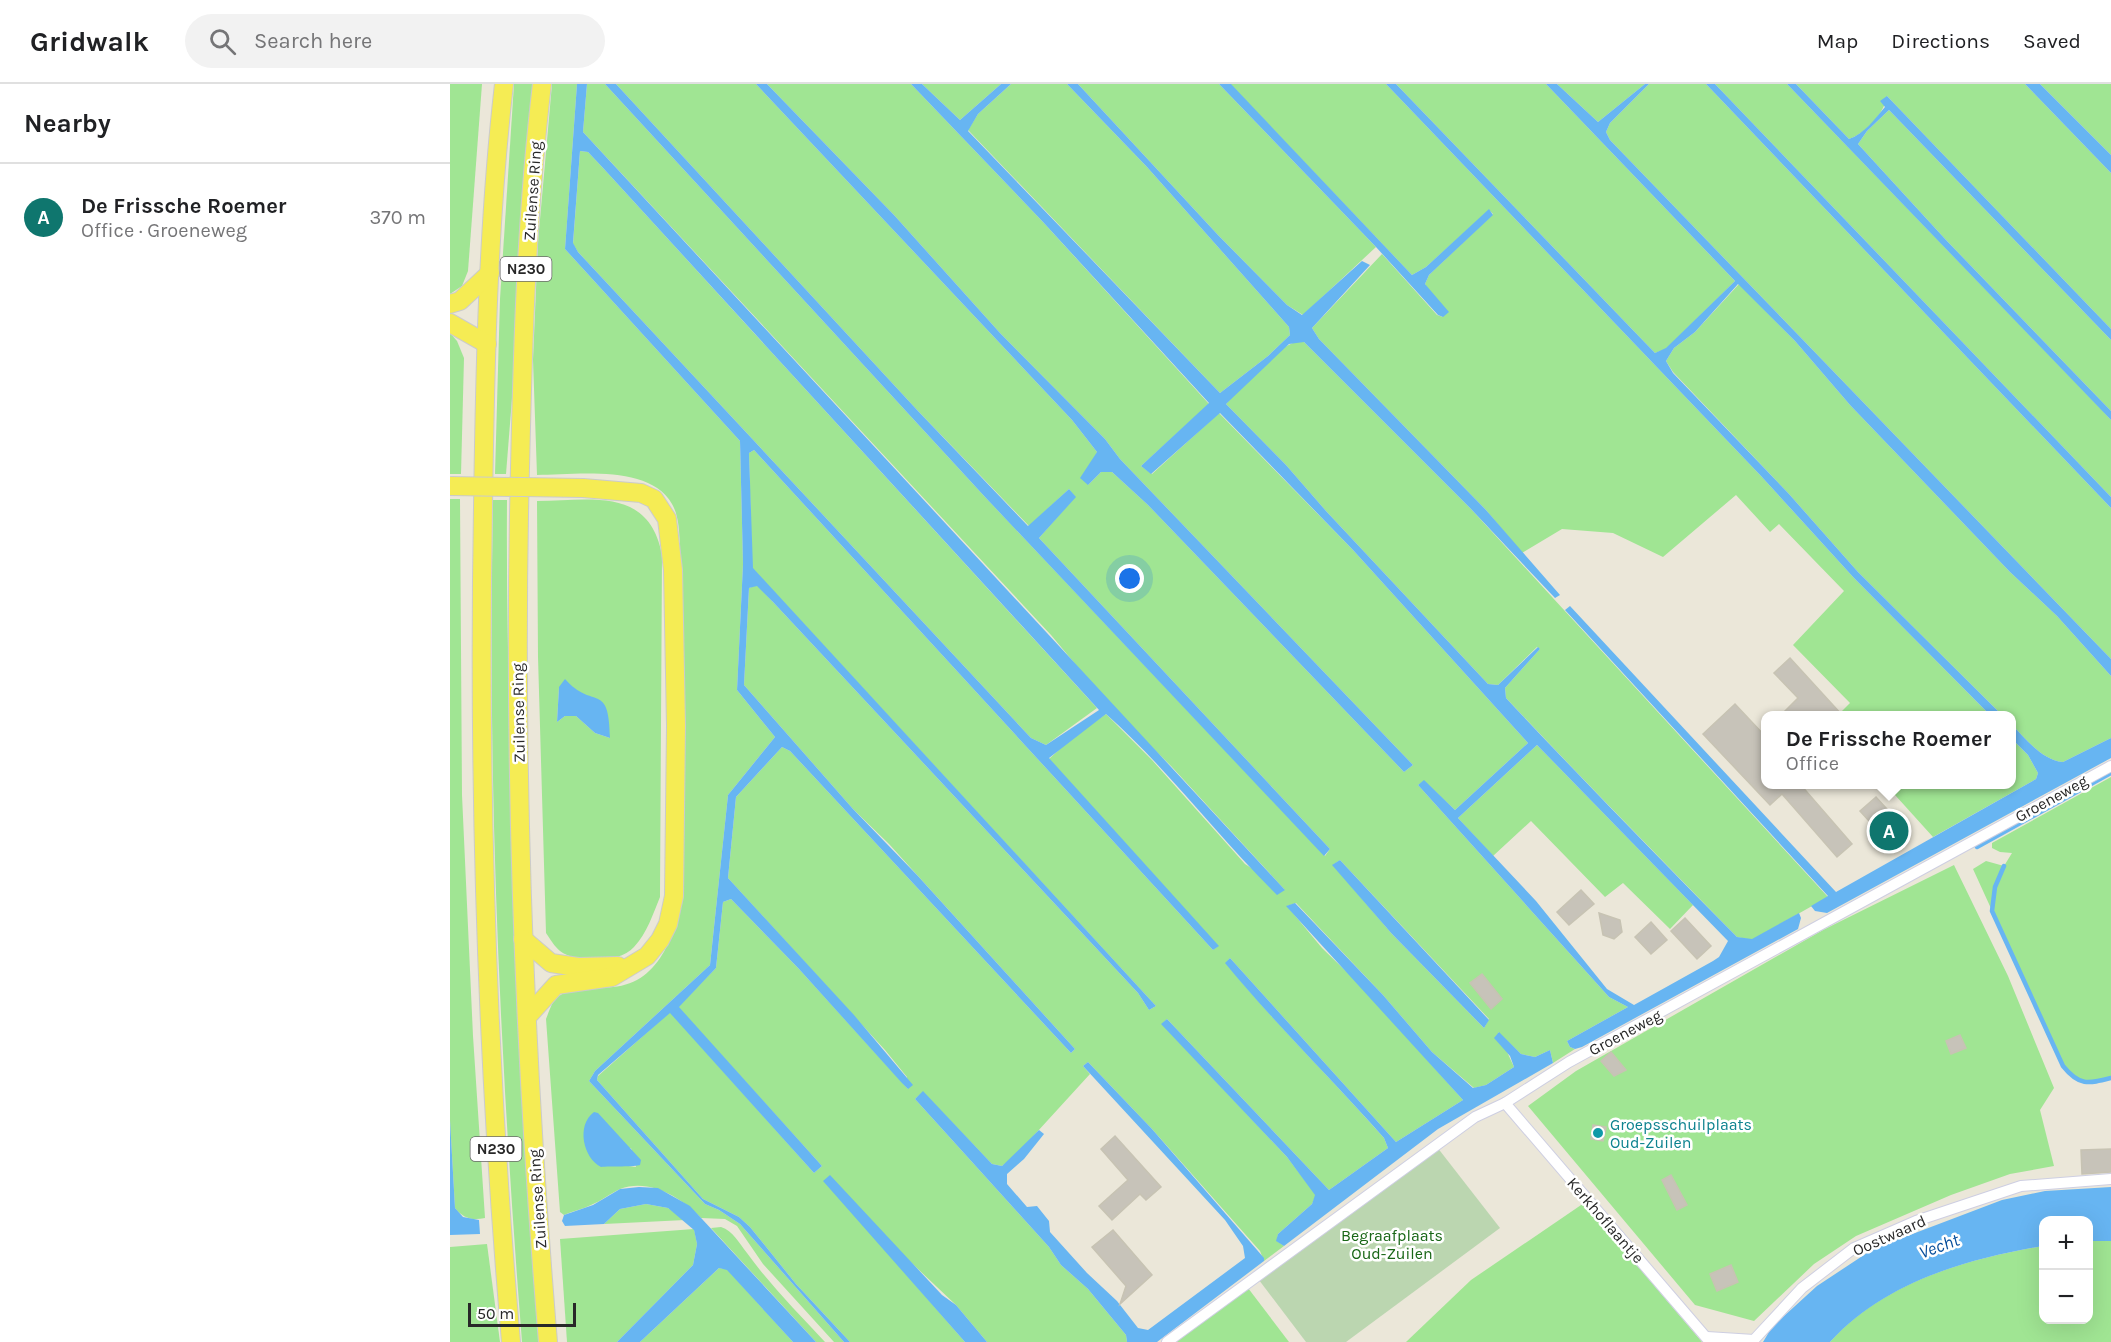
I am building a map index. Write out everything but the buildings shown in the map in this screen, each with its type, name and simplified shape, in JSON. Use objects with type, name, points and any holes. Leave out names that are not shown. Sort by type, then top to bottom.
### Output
[{"type":"main road","name":"N230","points":[[504,84],[489,273],[481,644],[491,1058],[511,1342]]},
{"type":"main road","name":"Zuilense Ring","points":[[542,84],[529,220],[520,454],[517,698],[523,939],[548,1342]]},
{"type":"main road","name":"N230","points":[[450,304],[460,301],[489,273]]},
{"type":"main road","points":[[450,323],[487,344]]},
{"type":"main road","points":[[450,486],[617,489],[641,493],[654,499],[668,519],[672,552],[676,726],[674,896],[668,924],[660,940],[646,956],[634,964],[612,977],[556,985],[527,1017]]},
{"type":"main road","points":[[523,939],[544,958],[561,966],[634,964]]},
{"type":"street","name":"Groeneweg","points":[[1167,1342],[1447,1135],[1475,1117],[1505,1103],[1569,1062],[2111,766]]},
{"type":"street","name":"Kerkhoflaantje","points":[[1505,1103],[1709,1340],[1753,1341]]},
{"type":"street","name":"Oostwaard","points":[[1753,1341],[1802,1288],[1854,1248],[1916,1221],[2021,1186],[2111,1179]]},
{"type":"green space","points":[[450,84],[482,84],[468,271],[462,286],[450,294]]},
{"type":"green space","points":[[514,84],[537,84],[506,474],[495,474],[500,299]]},
{"type":"green space","points":[[552,84],[577,84],[565,249],[740,441],[743,564],[737,690],[775,737],[728,795],[710,965],[595,1071],[589,1081],[705,1204],[740,1224],[844,1342],[834,1342],[763,1264],[737,1226],[725,1219],[701,1218],[675,1197],[643,1186],[620,1189],[585,1208],[564,1215],[560,1212],[546,1019],[553,1003],[565,993],[585,988],[613,987],[630,983],[644,976],[664,952],[671,937],[683,890],[680,544],[677,519],[672,504],[661,491],[647,483],[630,477],[610,474],[537,475],[533,360],[538,242]],"holes":[[[631,1148],[636,1167],[614,1164],[606,1166]]]},
{"type":"green space","points":[[587,84],[605,84],[985,497],[1325,856],[1330,849],[1039,538],[1075,497],[1069,489],[1029,526],[918,411],[616,84],[756,84],[1072,420],[1097,452],[1088,485],[1101,472],[1112,472],[1148,505],[1404,772],[1413,765],[1120,459],[1105,439],[1000,333],[894,215],[767,84],[911,84],[1043,222],[1209,404],[1141,466],[1152,474],[1219,413],[1353,550],[1528,743],[1455,810],[1424,781],[1418,785],[1609,997],[1628,1007],[1567,1041],[1570,1047],[1575,1049],[1553,1063],[1550,1050],[1535,1057],[1521,1054],[1498,1032],[1514,1067],[1486,1085],[1474,1088],[1432,1052],[1383,995],[1296,903],[1287,906],[1322,948],[1359,984],[1463,1100],[1396,1142],[1230,958],[1226,963],[1245,986],[1384,1138],[1388,1148],[1329,1190],[1167,1019],[1162,1024],[1287,1157],[1316,1195],[1312,1204],[1278,1234],[1277,1241],[1284,1246],[1264,1261],[1260,1251],[1152,1129],[1088,1062],[1083,1066],[1090,1074],[1016,1155],[1002,1166],[992,1164],[923,1092],[915,1099],[1049,1247],[1061,1265],[1088,1289],[1126,1335],[1127,1342],[987,1342],[956,1305],[824,1180],[965,1342],[850,1342],[796,1284],[750,1227],[739,1217],[703,1199],[597,1080],[598,1076],[670,1012],[814,1173],[822,1166],[678,1007],[716,968],[723,902],[731,899],[799,969],[908,1089],[907,1077],[885,1050],[728,878],[736,797],[782,747],[790,751],[1071,1053],[1075,1049],[889,844],[853,809],[744,685],[749,588],[757,585],[1138,993],[1149,1010],[1156,1006],[752,568],[749,453],[754,450],[1213,950],[1218,946],[1049,759],[1074,736],[1106,714],[1152,760],[1245,864],[1285,890],[1171,766],[1112,708],[1051,635],[583,132]],"holes":[[[1340,860],[1489,1019],[1484,1028],[1392,934],[1333,865]]]},
{"type":"green space","points":[[922,84],[1001,84],[960,120]]},
{"type":"green space","points":[[1011,84],[1067,84],[1147,167],[1289,327],[1290,335],[1268,356],[1220,393],[968,130],[978,114]]},
{"type":"green space","points":[[1078,84],[1219,84],[1376,247],[1303,315],[1287,305],[1218,235]]},
{"type":"green space","points":[[1230,84],[1386,84],[1761,476],[1854,578],[1986,711],[1842,711],[1850,703],[1793,645],[1844,591],[1779,524],[1770,532],[1736,495],[1663,557],[1613,533],[1562,529],[1522,553],[1486,510],[1319,339],[1312,328],[1382,254],[1437,315],[1443,317],[1425,284],[1429,275],[1493,214],[1489,210],[1426,267],[1412,275]]},
{"type":"green space","points":[[1396,84],[1546,84],[1735,281],[1666,349],[1655,353]]},
{"type":"green space","points":[[1557,84],[1645,84],[1598,122]]},
{"type":"green space","points":[[1649,84],[1706,84],[2111,508],[2111,659],[1610,140],[1606,132],[1610,123]]},
{"type":"green space","points":[[1715,84],[1787,84],[2100,408],[2111,420],[2111,497]]},
{"type":"green space","points":[[1796,84],[2025,84],[2111,173],[2111,329],[1887,96],[1873,122],[1862,132],[1849,139]]},
{"type":"green space","points":[[2040,84],[2111,84],[2111,155]]},
{"type":"green space","points":[[1889,110],[2111,340],[2111,411],[1946,240],[1858,144],[1867,131]]},
{"type":"green space","points":[[580,151],[588,152],[604,169],[1097,708],[1046,745],[1031,738],[578,252],[573,244]]},
{"type":"green space","points":[[1739,284],[1795,341],[1850,405],[2010,572],[2057,616],[2111,676],[2111,738],[2063,762],[2048,757],[2035,748],[2016,729],[2016,711],[1998,711],[1858,572],[1789,494],[1673,372],[1666,361],[1674,348],[1695,332]]},
{"type":"green space","points":[[450,333],[457,341],[464,358],[461,474],[450,474]]},
{"type":"green space","points":[[1298,341],[1304,342],[1471,509],[1828,897],[1752,940],[1737,937],[1506,698],[1505,688],[1540,649],[1537,647],[1498,685],[1488,684],[1286,465],[1226,404],[1268,359]]},
{"type":"green space","points":[[450,499],[460,499],[462,795],[473,1036],[485,1218],[476,1219],[468,1218],[455,1208],[450,1120]]},
{"type":"green space","points":[[493,500],[507,500],[507,605],[513,816],[541,1342],[522,1342],[507,1132],[494,816]]},
{"type":"green space","points":[[537,501],[615,502],[645,517],[655,533],[662,555],[660,897],[639,942],[627,953],[618,957],[587,960],[568,955],[558,949],[546,933],[538,657]],"holes":[[[559,687],[572,687],[580,693],[610,738],[595,733],[576,716],[565,716],[557,722]]]},
{"type":"green space","points":[[2016,743],[2028,755],[2038,773],[2036,779],[1933,837],[1890,789],[2016,789]]},
{"type":"green space","points":[[1537,745],[1693,905],[1670,929],[1623,883],[1605,897],[1531,821],[1493,856],[1458,818]]},
{"type":"green space","points":[[2111,777],[2111,1078],[2084,1082],[2074,1077],[2063,1066],[1973,869],[1986,861],[2004,866],[2012,853],[2000,852],[1992,848],[1992,843]]},
{"type":"green space","points":[[1954,865],[2008,976],[2054,1088],[2040,1110],[2054,1166],[2010,1174],[1951,1195],[1856,1236],[1814,1264],[1754,1321],[1695,1305],[1528,1106],[1576,1071],[1823,930]]},
{"type":"green space","name":"Begraafplaats Oud-Zuilen","points":[[1437,1147],[1500,1228],[1346,1342],[1306,1342],[1259,1280]]},
{"type":"green space","points":[[1584,1203],[1702,1342],[1406,1342],[1471,1280]]},
{"type":"green space","points":[[646,1204],[668,1208],[685,1220],[604,1224],[620,1209]]},
{"type":"green space","points":[[721,1227],[736,1238],[775,1288],[825,1342],[816,1342],[711,1228]]},
{"type":"green space","points":[[694,1229],[697,1244],[693,1265],[617,1342],[567,1342],[560,1239]]},
{"type":"green space","points":[[2093,1241],[2111,1241],[2111,1342],[1830,1342],[1851,1321],[1901,1289],[1956,1266],[2039,1247],[2039,1324],[2093,1324]]},
{"type":"green space","points":[[487,1244],[500,1342],[450,1342],[450,1247]]},
{"type":"green space","points":[[719,1268],[727,1269],[793,1342],[640,1342]]},
{"type":"green space","points":[[1248,1288],[1289,1342],[1176,1342]]},
{"type":"water","points":[[577,84],[587,84],[583,132],[1285,890],[1277,895],[1151,757],[1106,714],[1049,758],[1219,946],[1213,950],[754,450],[749,453],[753,568],[1156,1006],[1149,1010],[1138,993],[773,602],[757,586],[749,588],[744,685],[853,809],[917,875],[1075,1049],[1071,1053],[790,751],[782,747],[736,797],[728,878],[854,1015],[913,1085],[908,1089],[901,1082],[799,969],[731,899],[723,902],[716,968],[679,1007],[822,1166],[814,1173],[670,1013],[598,1075],[597,1080],[703,1199],[739,1217],[750,1227],[796,1284],[850,1342],[844,1342],[740,1224],[705,1204],[589,1081],[595,1071],[710,965],[728,795],[775,737],[737,690],[743,564],[740,441],[565,249]],"holes":[[[580,151],[588,152],[604,169],[1099,710],[1046,745],[1031,738],[578,252],[573,243]]]},
{"type":"water","points":[[605,84],[616,84],[918,411],[1028,526],[1069,489],[1076,497],[1039,538],[1330,849],[1324,856],[985,497]]},
{"type":"water","points":[[756,84],[767,84],[894,215],[1000,333],[1105,439],[1120,459],[1413,765],[1404,772],[1148,505],[1112,472],[1101,472],[1088,485],[1080,478],[1097,452],[1072,420]]},
{"type":"water","points":[[911,84],[922,84],[960,120],[1001,84],[1011,84],[978,114],[968,131],[1220,393],[1268,356],[1290,335],[1289,327],[1147,167],[1067,84],[1078,84],[1218,235],[1287,305],[1302,315],[1362,261],[1370,265],[1312,328],[1319,339],[1486,510],[1560,595],[1555,598],[1471,509],[1304,342],[1289,344],[1226,404],[1286,465],[1488,684],[1498,685],[1538,647],[1540,649],[1505,688],[1506,698],[1737,937],[1752,939],[1799,913],[1801,918],[1798,929],[1582,1047],[1575,1049],[1570,1047],[1567,1041],[1628,1007],[1609,997],[1418,785],[1424,780],[1455,810],[1528,743],[1353,550],[1220,413],[1151,474],[1141,466],[1209,403],[1043,222]],"holes":[[[1537,745],[1728,941],[1719,957],[1634,1005],[1607,989],[1536,901],[1458,818]]]},
{"type":"water","points":[[1219,84],[1231,84],[1412,275],[1426,267],[1489,209],[1493,215],[1429,275],[1425,284],[1449,312],[1443,317],[1438,315]]},
{"type":"water","points":[[1386,84],[1396,84],[1655,353],[1666,348],[1735,281],[1546,84],[1557,84],[1598,122],[1645,84],[1649,84],[1610,123],[1606,132],[1610,140],[2111,659],[2111,676],[2057,616],[2010,572],[1850,405],[1795,341],[1738,284],[1695,332],[1674,348],[1666,361],[1673,373],[1789,494],[1858,572],[1998,711],[1986,711],[1854,578],[1761,476]]},
{"type":"water","points":[[1706,84],[1715,84],[2111,497],[2111,508]]},
{"type":"water","points":[[1787,84],[1796,84],[1849,139],[1860,134],[1873,121],[1885,107],[1880,101],[1887,96],[2111,329],[2111,340],[1889,110],[1867,131],[1858,144],[1946,240],[2111,411],[2111,420]]},
{"type":"water","points":[[2025,84],[2040,84],[2111,155],[2111,173]]},
{"type":"water","points":[[1570,606],[1836,892],[2036,779],[2038,773],[2028,755],[2016,743],[2016,729],[2041,753],[2063,762],[2111,738],[2111,758],[1827,913],[1815,911],[1811,906],[1828,896],[1565,610]]},
{"type":"water","points":[[565,679],[584,694],[603,702],[609,720],[610,738],[595,733],[576,716],[565,716],[557,722],[559,687]]},
{"type":"water","points":[[1340,860],[1489,1020],[1484,1028],[1392,934],[1332,865]]},
{"type":"water","points":[[1295,903],[1383,995],[1432,1052],[1473,1088],[1486,1085],[1514,1067],[1510,1056],[1494,1038],[1499,1032],[1521,1054],[1535,1057],[1550,1050],[1553,1063],[1438,1129],[1284,1246],[1276,1241],[1278,1234],[1312,1204],[1315,1195],[1287,1157],[1161,1024],[1167,1019],[1329,1190],[1388,1148],[1384,1138],[1225,963],[1230,958],[1396,1142],[1463,1100],[1286,906]]},
{"type":"water","points":[[1088,1062],[1152,1129],[1264,1258],[1264,1261],[1157,1342],[1127,1342],[1126,1335],[1088,1289],[1061,1265],[1049,1247],[915,1099],[923,1091],[992,1164],[1002,1166],[1039,1130],[1044,1134],[1024,1159],[1007,1174],[1007,1184],[1027,1207],[1037,1206],[1049,1221],[1050,1232],[1087,1273],[1117,1301],[1138,1328],[1148,1330],[1245,1258],[1243,1246],[1225,1220],[1083,1066]]},
{"type":"water","points":[[594,1112],[598,1113],[641,1160],[640,1165],[601,1167],[595,1163],[584,1141],[585,1125]]},
{"type":"water","points":[[450,1120],[455,1208],[463,1217],[479,1220],[480,1234],[450,1235]]},
{"type":"water","points":[[830,1175],[942,1295],[956,1305],[987,1342],[965,1342],[823,1181]]},
{"type":"water","name":"Vecht","points":[[2111,1187],[2111,1241],[2093,1241],[2093,1216],[2039,1216],[2039,1247],[1985,1258],[1928,1276],[1876,1304],[1852,1321],[1830,1342],[1763,1342],[1772,1327],[1817,1286],[1873,1249],[2002,1200],[2045,1191]]},
{"type":"water","points":[[658,1188],[690,1206],[816,1342],[793,1342],[727,1270],[719,1268],[640,1342],[617,1342],[693,1265],[697,1244],[694,1230],[668,1208],[646,1204],[620,1209],[604,1224],[565,1226],[562,1221],[564,1215],[593,1205],[620,1189]]},
{"type":"waterway","points":[[1977,847],[2111,773]]},
{"type":"waterway","points":[[2004,866],[1995,887],[1992,911],[2063,1066],[2074,1077],[2084,1082],[2111,1078]]},
{"type":"place","name":"De Frissche Roemer","points":[[1889,831]]},
{"type":"place","name":"Groepsschuilplaats Oud-Zuilen","points":[[1598,1133]]}]
